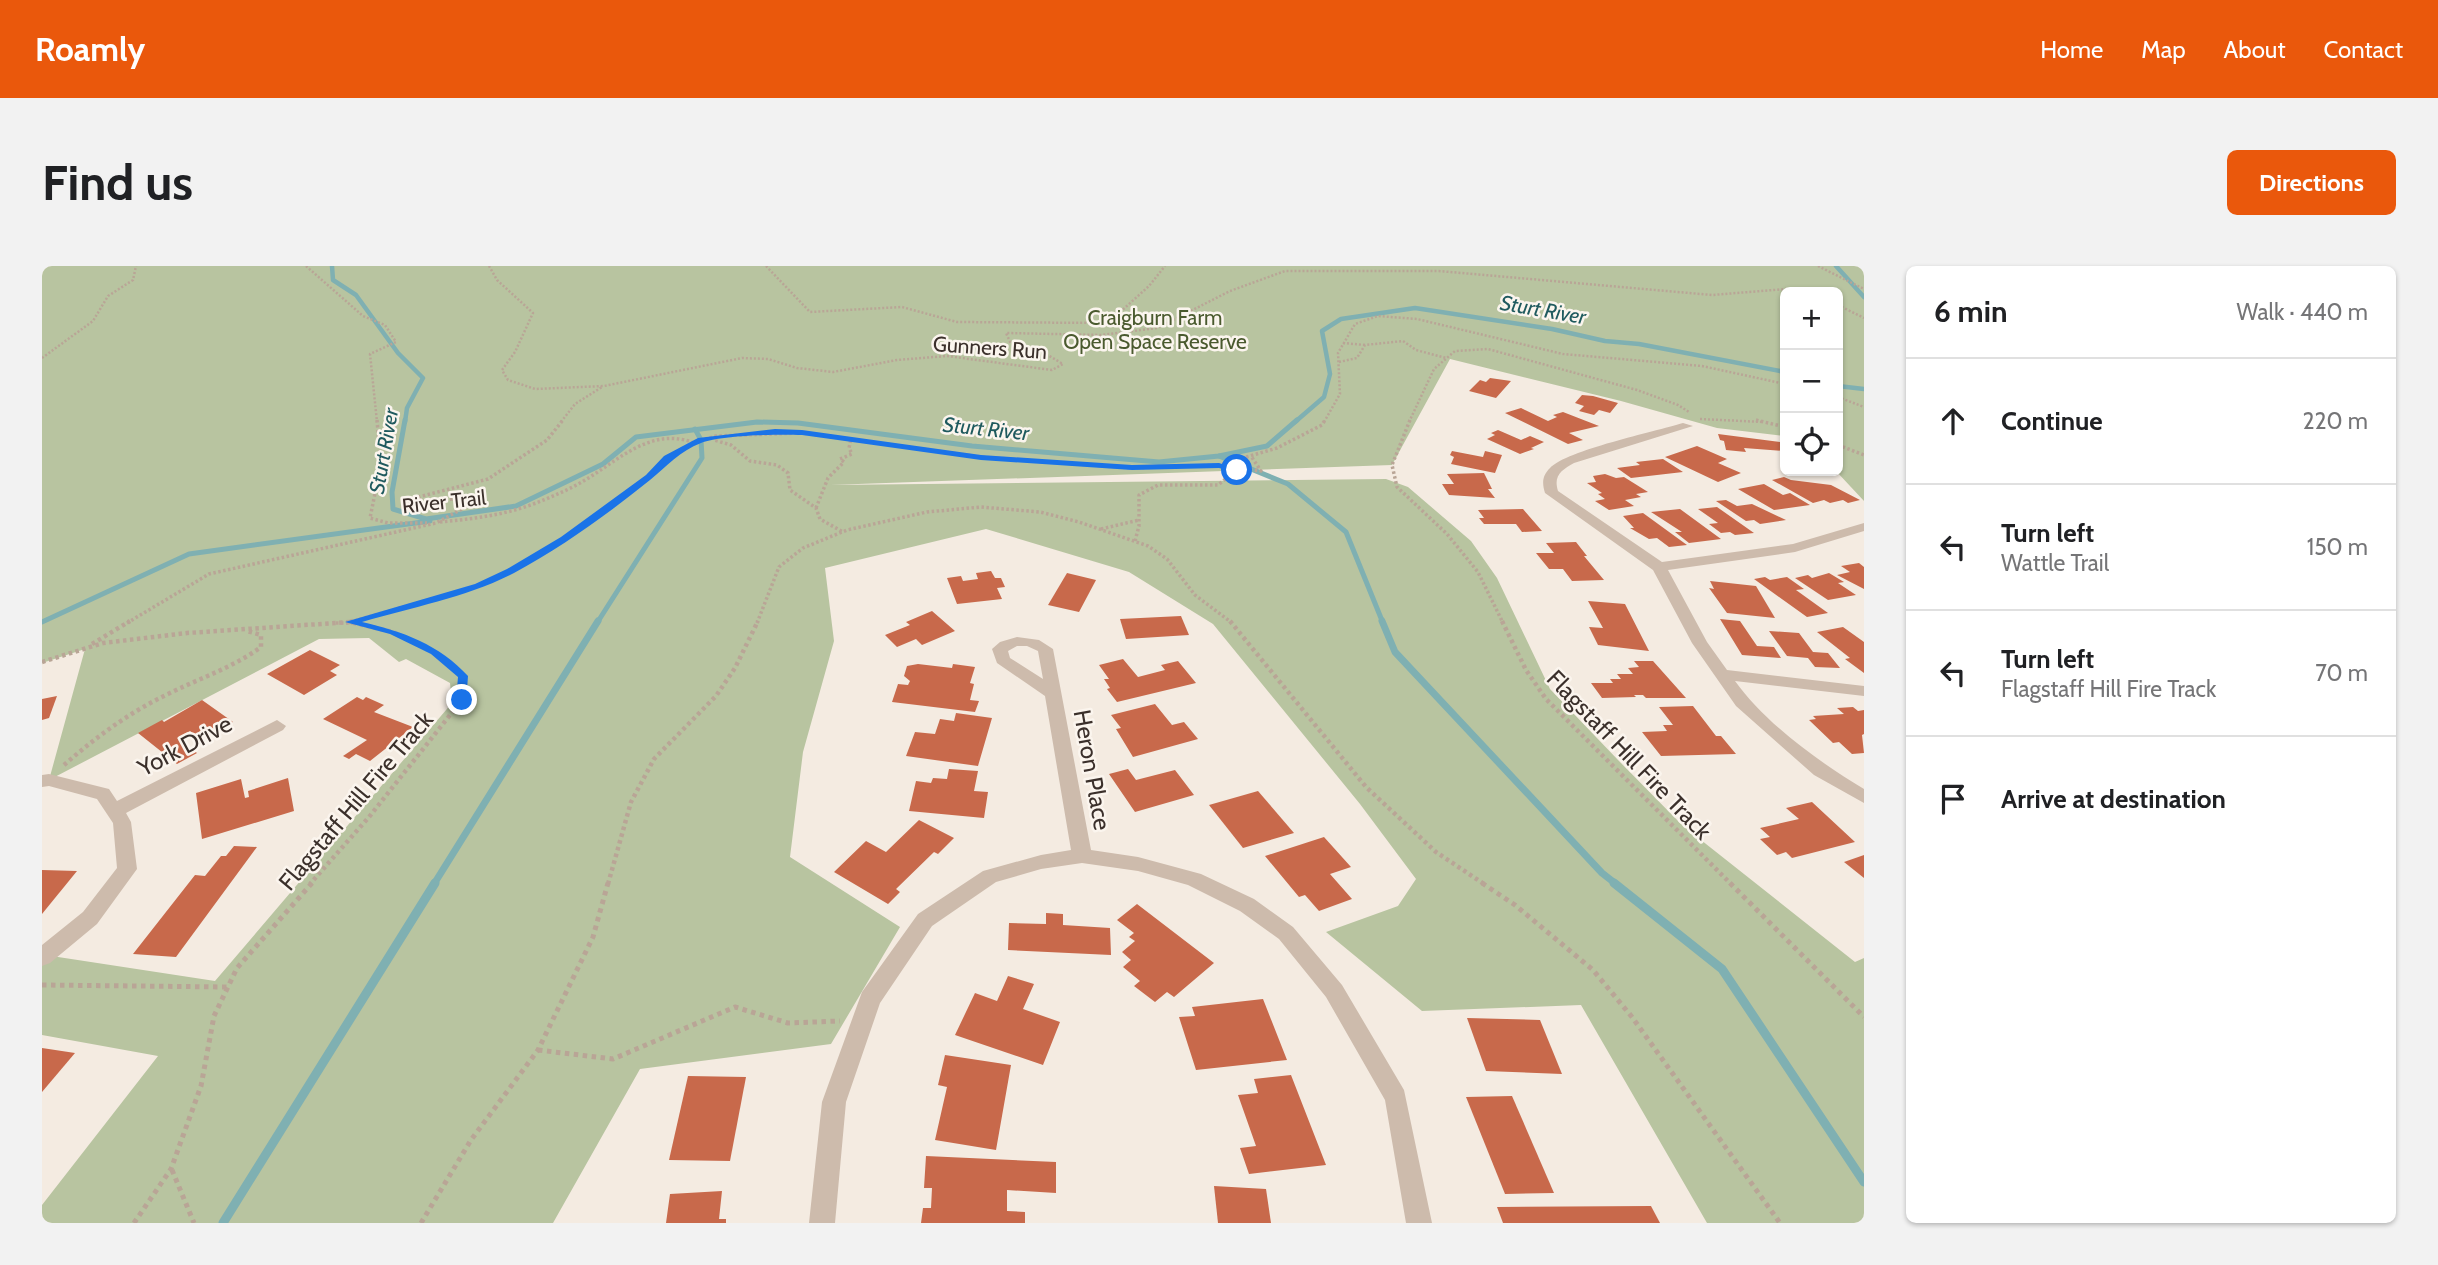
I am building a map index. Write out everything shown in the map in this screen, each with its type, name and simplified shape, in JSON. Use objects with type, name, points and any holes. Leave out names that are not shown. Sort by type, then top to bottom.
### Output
[{"type":"street","points":[[1693,423],[1570,460],[1549,476],[1548,484],[1552,493],[1566,506],[1659,567],[1720,674],[1742,702],[1820,771],[1864,797]]},
{"type":"street","points":[[1659,567],[1795,548],[1864,527]]},
{"type":"street","points":[[1720,674],[1864,691]]},
{"type":"street","name":"Heron Place","points":[[1053,693],[1082,856]]},
{"type":"street","name":"York Drive","points":[[115,810],[277,726]]},
{"type":"street","points":[[42,957],[90,918],[127,869],[122,822],[103,794],[46,780]]},
{"type":"street","points":[[822,1223],[834,1102],[862,1019],[870,999],[925,920],[990,877],[1041,862],[1082,856],[1138,864],[1194,878],[1247,905],[1286,933],[1334,990],[1396,1098],[1419,1223]]},
{"type":"path","points":[[42,358],[93,321],[108,296],[132,280],[136,266]]},
{"type":"path","name":"River Trail","points":[[306,266],[363,316],[385,325],[396,342],[370,355],[382,464],[370,518],[388,523],[436,523],[468,519],[528,505],[577,484],[639,446],[659,438],[685,439],[692,443]]},
{"type":"path","name":"Gunners Run","points":[[489,266],[494,279],[526,303],[533,313],[515,352],[502,370],[508,380],[535,389],[604,386],[742,358],[768,359],[797,368],[833,372],[897,360],[947,356],[1033,370],[1052,370],[1063,364],[1046,355],[1011,344],[1006,333],[1017,331],[1102,335],[1157,328],[1230,291],[1268,276],[1299,270],[1440,271],[1738,296],[1780,287]]},
{"type":"path","points":[[766,266],[810,312],[902,307],[957,322],[1108,323],[1149,286],[1165,266]]},
{"type":"path","points":[[1818,266],[1864,289]]},
{"type":"path","points":[[1843,308],[1864,318]]},
{"type":"path","points":[[350,622],[478,586],[510,571],[564,539],[649,477],[667,458],[692,443],[716,436],[775,432],[1009,459],[1132,468],[1219,465],[1278,448],[1322,425],[1340,394],[1338,352],[1356,324],[1378,316],[1397,316],[1563,354],[1702,366],[1780,383]]},
{"type":"path","points":[[1343,343],[1365,345],[1403,341],[1416,351],[1447,358],[1455,351],[1488,349],[1637,390],[1678,405],[1693,423],[1746,419],[1780,426]]},
{"type":"path","points":[[1339,362],[1357,358],[1365,345]]},
{"type":"path","name":"Flagstaff Hill Fire Track","points":[[1447,358],[1434,369],[1420,394],[1392,465],[1397,487],[1447,534],[1478,572],[1526,670],[1546,699],[1864,1017]]},
{"type":"path","points":[[86,648],[209,574],[436,523],[482,498],[403,501],[488,479],[547,440],[575,404],[604,386]]},
{"type":"path","points":[[1843,399],[1864,407]]},
{"type":"path","points":[[716,436],[715,440],[731,445],[750,461],[777,465],[788,472],[790,490],[816,508],[820,519],[843,532]]},
{"type":"path","points":[[816,508],[828,478],[844,462],[840,459],[852,454],[849,448],[850,439]]},
{"type":"path","points":[[1843,447],[1864,455]]},
{"type":"path","points":[[1219,465],[1237,470],[1261,471],[1251,456]]},
{"type":"path","points":[[1135,541],[1139,520],[1139,495],[1158,485],[1218,485],[1237,470]]},
{"type":"path","points":[[1100,529],[1139,520]]},
{"type":"path","name":"Flagstaff Hill Fire Track","points":[[42,662],[103,643],[187,633],[350,622],[393,632],[434,652],[463,676],[462,700],[369,817],[237,968],[214,1016],[201,1086],[172,1169],[134,1223]]},
{"type":"path","points":[[46,780],[82,748],[156,700],[248,659],[261,647],[261,635],[243,630]]},
{"type":"path","points":[[42,985],[228,987]]},
{"type":"path","points":[[538,1050],[613,1059],[735,1007],[788,1023],[862,1019]]},
{"type":"path","points":[[172,1169],[194,1223]]},
{"type":"green space","name":"Craigburn Farm Open Space Reserve","points":[[42,266],[1864,266],[1864,501],[1841,476],[1843,476],[1843,287],[1780,287],[1780,435],[1717,428],[1621,401],[1450,359],[1392,465],[830,485],[1386,479],[1408,487],[1471,541],[1497,578],[1550,689],[1618,760],[1682,825],[1855,962],[1864,958],[1864,1223],[1707,1223],[1581,1005],[1422,1011],[1326,932],[1398,906],[1416,879],[1360,804],[1213,624],[1129,572],[986,529],[825,568],[834,641],[803,752],[790,857],[900,927],[831,1044],[640,1069],[553,1223],[42,1223],[42,1205],[158,1056],[42,1035],[42,957],[45,955],[215,981],[452,703],[450,683],[406,659],[399,662],[369,638],[319,639],[49,780],[85,649],[42,663]]},
{"type":"building","points":[[1490,378],[1511,381],[1496,398],[1469,391],[1480,380],[1486,382]]},
{"type":"building","points":[[1582,395],[1618,403],[1610,413],[1599,410],[1594,415],[1579,411],[1584,406],[1575,403]]},
{"type":"building","points":[[1521,408],[1548,421],[1557,417],[1553,415],[1563,412],[1599,426],[1569,433],[1583,440],[1568,444],[1505,413]]},
{"type":"building","points":[[1498,430],[1521,440],[1530,436],[1544,442],[1520,454],[1487,439],[1495,435],[1491,433]]},
{"type":"building","points":[[1718,434],[1780,442],[1780,451],[1744,448],[1746,452],[1726,450],[1724,441],[1720,440]]},
{"type":"building","points":[[1697,446],[1727,459],[1718,463],[1741,473],[1718,482],[1665,457]]},
{"type":"building","points":[[1452,451],[1483,457],[1485,451],[1502,455],[1495,473],[1451,464],[1454,457],[1450,455]]},
{"type":"building","points":[[1663,459],[1683,472],[1631,478],[1617,468],[1640,465],[1636,462]]},
{"type":"building","points":[[1484,473],[1492,489],[1488,489],[1495,498],[1449,495],[1442,484],[1454,484],[1447,474]]},
{"type":"building","points":[[1605,474],[1616,478],[1624,477],[1648,492],[1636,494],[1641,497],[1625,500],[1634,506],[1609,510],[1595,501],[1605,499],[1598,494],[1602,493],[1587,483],[1596,482],[1593,476]]},
{"type":"building","points":[[1784,477],[1831,485],[1860,500],[1830,503],[1824,500],[1813,503],[1772,480]]},
{"type":"building","points":[[1764,484],[1783,495],[1790,493],[1810,505],[1774,510],[1738,489]]},
{"type":"building","points":[[1726,500],[1737,506],[1752,504],[1786,520],[1760,524],[1754,520],[1746,521],[1716,501]]},
{"type":"building","points":[[1717,507],[1754,533],[1721,533],[1709,524],[1718,523],[1698,509]]},
{"type":"building","points":[[1523,509],[1542,531],[1522,532],[1516,524],[1484,524],[1479,518],[1484,518],[1478,510]]},
{"type":"building","points":[[1680,509],[1721,539],[1689,543],[1675,532],[1682,532],[1651,512]]},
{"type":"building","points":[[1643,513],[1687,545],[1669,547],[1657,538],[1649,539],[1630,528],[1634,528],[1623,516]]},
{"type":"building","points":[[1576,542],[1604,580],[1572,581],[1563,569],[1549,569],[1536,553],[1554,553],[1546,543]]},
{"type":"building","points":[[1859,563],[1864,567],[1864,589],[1837,575],[1850,572],[1841,566]]},
{"type":"building","points":[[991,571],[995,578],[1001,578],[1005,587],[997,588],[1002,599],[957,604],[947,578],[961,576],[963,581],[978,579],[976,573]]},
{"type":"building","points":[[1067,573],[1096,580],[1079,612],[1048,605]]},
{"type":"building","points":[[1829,573],[1844,582],[1838,583],[1856,595],[1828,600],[1795,578],[1808,575],[1812,578]]},
{"type":"building","points":[[1765,577],[1770,580],[1787,577],[1804,589],[1796,590],[1828,613],[1807,617],[1754,579]]},
{"type":"building","points":[[1710,581],[1756,586],[1775,618],[1727,613],[1709,588],[1714,589]]},
{"type":"building","points":[[1588,601],[1625,604],[1649,651],[1598,645],[1589,627],[1603,628]]},
{"type":"building","points":[[932,611],[955,631],[922,645],[916,639],[897,647],[885,635],[910,625],[906,622]]},
{"type":"building","points":[[1181,616],[1189,635],[1126,639],[1120,619]]},
{"type":"building","points":[[1720,619],[1740,621],[1757,646],[1774,647],[1781,658],[1742,655]]},
{"type":"building","points":[[1843,627],[1864,642],[1864,673],[1845,659],[1850,658],[1817,632]]},
{"type":"building","points":[[1769,631],[1799,633],[1813,652],[1828,653],[1840,668],[1815,667],[1808,658],[1787,656]]},
{"type":"building","points":[[310,650],[340,665],[330,671],[337,675],[304,695],[267,674]]},
{"type":"building","points":[[1123,659],[1138,677],[1165,670],[1161,665],[1178,661],[1196,683],[1117,702],[1107,689],[1110,688],[1104,679],[1109,679],[1099,665]]},
{"type":"building","points":[[1634,661],[1653,661],[1686,698],[1646,698],[1643,695],[1634,695],[1636,697],[1602,698],[1591,683],[1613,683],[1610,679],[1621,679],[1617,674],[1633,674],[1628,668],[1639,667]]},
{"type":"building","points":[[918,664],[952,668],[953,664],[975,667],[970,683],[974,684],[970,700],[979,701],[975,712],[892,702],[898,684],[908,685],[910,681],[904,676],[907,666]]},
{"type":"building","points":[[57,696],[49,718],[42,720],[42,699]]},
{"type":"building","points":[[357,697],[363,700],[366,697],[384,705],[374,712],[413,727],[370,761],[356,754],[349,759],[343,756],[367,740],[323,719]]},
{"type":"building","points":[[202,700],[233,722],[201,739],[190,731],[177,738],[197,753],[177,764],[138,733],[162,720],[164,722]]},
{"type":"building","points":[[1155,704],[1172,725],[1184,722],[1198,739],[1133,757],[1116,729],[1121,728],[1111,715]]},
{"type":"building","points":[[1693,706],[1716,736],[1721,736],[1736,754],[1661,756],[1642,732],[1667,731],[1663,725],[1673,725],[1659,707]]},
{"type":"building","points":[[1853,707],[1858,711],[1864,710],[1864,753],[1852,754],[1839,742],[1833,743],[1809,720],[1816,719],[1813,716],[1844,714],[1837,708]]},
{"type":"building","points":[[956,713],[992,718],[978,766],[906,756],[915,732],[935,734],[940,719],[954,721]]},
{"type":"building","points":[[949,769],[978,771],[974,791],[988,792],[984,818],[909,811],[916,781],[931,783],[933,778],[947,779]]},
{"type":"building","points":[[1128,769],[1136,780],[1175,770],[1194,795],[1135,812],[1109,774]]},
{"type":"building","points":[[288,778],[294,811],[202,839],[196,793],[241,779],[245,798],[249,797],[248,791]]},
{"type":"building","points":[[1258,791],[1294,833],[1243,848],[1209,805]]},
{"type":"building","points":[[1812,802],[1855,842],[1792,858],[1786,852],[1777,855],[1760,839],[1770,837],[1760,828],[1799,819],[1786,808]]},
{"type":"building","points":[[919,820],[954,838],[938,854],[934,852],[896,889],[900,892],[888,904],[834,872],[866,841],[886,852]]},
{"type":"building","points":[[1324,837],[1351,867],[1330,874],[1352,899],[1319,911],[1305,895],[1299,897],[1265,856]]},
{"type":"building","points":[[234,846],[257,847],[176,957],[133,954],[195,875],[205,876],[221,856],[226,856]]},
{"type":"building","points":[[1864,855],[1864,878],[1844,862]]},
{"type":"building","points":[[42,870],[77,871],[42,914]]},
{"type":"building","points":[[1137,904],[1214,963],[1174,997],[1167,992],[1155,1002],[1134,986],[1140,981],[1123,967],[1131,960],[1122,952],[1135,941],[1129,937],[1134,933],[1117,920]]},
{"type":"building","points":[[1046,913],[1063,914],[1063,925],[1110,928],[1111,955],[1008,950],[1009,923],[1046,924]]},
{"type":"building","points":[[1008,976],[1034,984],[1023,1009],[1060,1022],[1043,1065],[955,1035],[975,993],[997,1001]]},
{"type":"building","points":[[1263,999],[1287,1060],[1196,1070],[1179,1017],[1195,1016],[1192,1007]]},
{"type":"building","points":[[1467,1018],[1540,1020],[1562,1074],[1486,1071]]},
{"type":"building","points":[[42,1048],[75,1053],[42,1092]]},
{"type":"building","points":[[945,1055],[1011,1065],[996,1150],[935,1140],[947,1087],[938,1085]]},
{"type":"building","points":[[1291,1075],[1326,1165],[1249,1174],[1240,1148],[1256,1146],[1238,1095],[1258,1093],[1254,1079]]},
{"type":"building","points":[[688,1076],[746,1077],[730,1161],[669,1160]]},
{"type":"building","points":[[1512,1096],[1554,1193],[1505,1194],[1466,1097]]},
{"type":"building","points":[[926,1156],[1056,1162],[1056,1193],[1007,1190],[1007,1211],[1025,1212],[1025,1223],[921,1223],[923,1208],[931,1208],[932,1188],[924,1188]]},
{"type":"building","points":[[1214,1186],[1266,1189],[1271,1223],[1218,1223]]},
{"type":"building","points":[[722,1191],[719,1219],[726,1219],[726,1223],[666,1223],[670,1194]]},
{"type":"building","points":[[1651,1206],[1660,1223],[1503,1223],[1497,1207]]},
{"type":"waterway","name":"Sturt River","points":[[332,266],[333,280],[356,295],[398,353],[423,378],[407,408],[405,422]]},
{"type":"waterway","points":[[1836,266],[1864,297]]},
{"type":"waterway","name":"Sturt River","points":[[1295,422],[1324,397],[1330,374],[1322,331],[1341,319],[1415,308],[1552,329],[1605,341],[1639,344],[1780,371]]},
{"type":"waterway","name":"Sturt River","points":[[1843,387],[1864,389]]},
{"type":"waterway","name":"Sturt River","points":[[405,420],[392,492],[393,509],[426,519],[516,506],[603,464],[636,437],[695,430]]},
{"type":"waterway","name":"Sturt River","points":[[1219,456],[1267,446],[1297,420]]},
{"type":"waterway","name":"Sturt River","points":[[695,430],[757,422],[798,423],[972,446],[1159,462],[1219,456]]},
{"type":"waterway","points":[[597,623],[702,458],[701,440],[695,430]]},
{"type":"waterway","points":[[1219,456],[1288,484],[1346,532],[1383,623]]},
{"type":"waterway","points":[[42,622],[189,554],[430,521]]},
{"type":"waterway","points":[[434,884],[598,621]]},
{"type":"waterway","points":[[1382,621],[1395,652],[1602,873],[1616,884]]},
{"type":"waterway","points":[[223,1223],[435,883]]},
{"type":"waterway","points":[[1614,883],[1722,969],[1864,1182]]},
{"type":"route","points":[[462,700],[463,676],[434,652],[393,632],[350,622],[478,586],[510,571],[564,539],[649,477],[667,458],[701,440],[716,436],[802,433],[981,457],[1132,468],[1219,465],[1237,470]]}]
